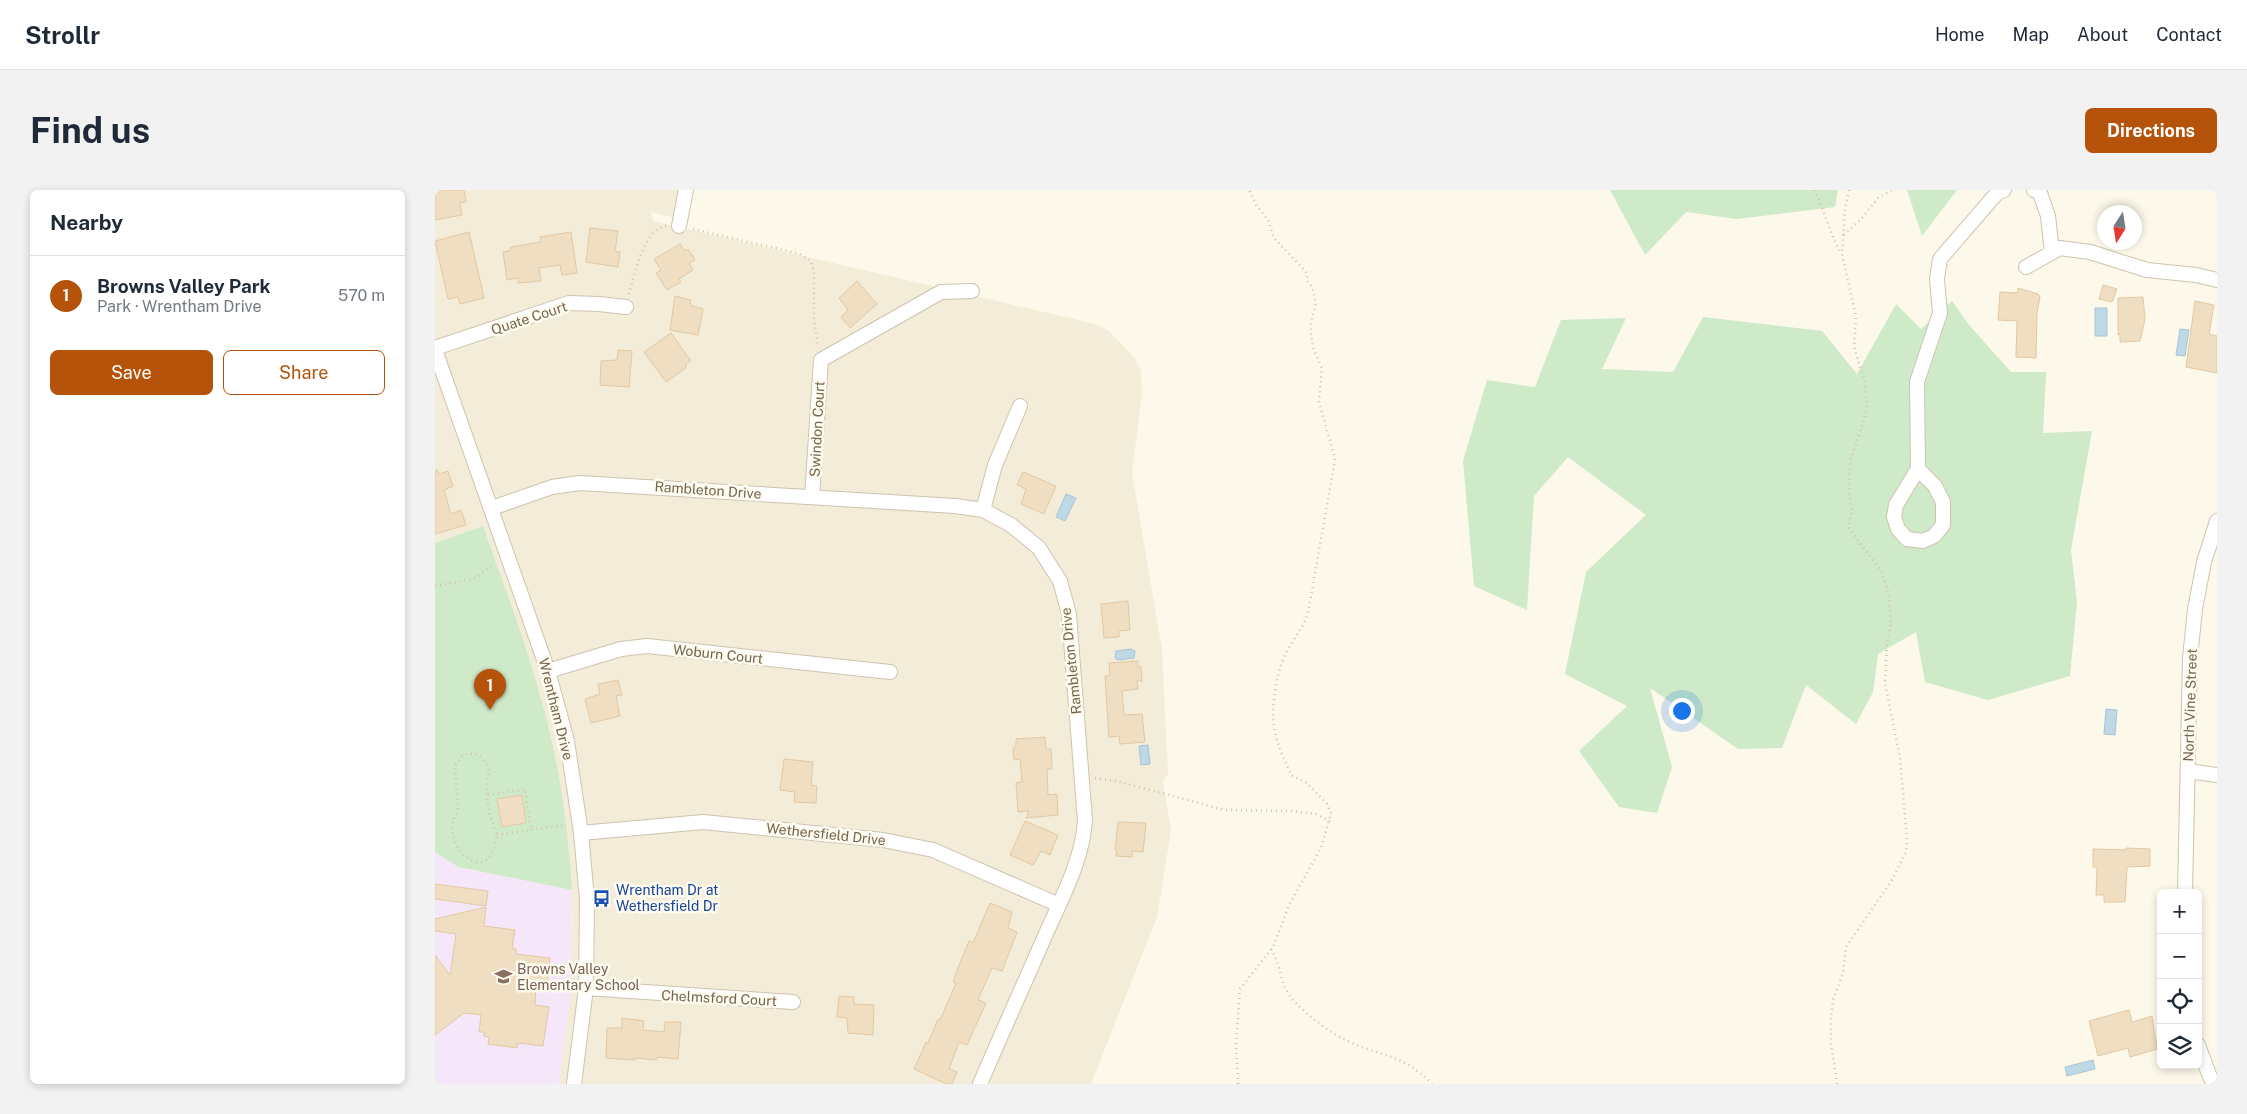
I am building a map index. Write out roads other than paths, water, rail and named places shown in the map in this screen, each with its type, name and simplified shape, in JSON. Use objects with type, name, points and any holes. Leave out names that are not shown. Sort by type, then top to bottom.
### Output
[{"type":"street","points":[[679,226],[686,190]]},
{"type":"street","points":[[1918,469],[1935,486],[1943,502],[1943,525],[1933,536],[1923,541],[1907,538],[1898,528],[1895,517],[1896,505],[1918,469],[1917,382],[1940,313],[1937,279],[1940,259],[1997,193],[2004,190]]},
{"type":"street","points":[[2034,190],[2040,193],[2048,216],[2052,252]]},
{"type":"street","points":[[2026,267],[2060,248],[2090,252],[2147,270],[2196,275],[2217,280]]},
{"type":"street","name":"Swindon Court","points":[[813,497],[821,360],[941,292],[972,291]]},
{"type":"street","name":"Quate Court","points":[[435,349],[569,303],[599,304],[626,308]]},
{"type":"street","name":"Wrentham Drive","points":[[435,349],[548,671],[567,741],[581,833],[587,898],[586,988],[574,1084]]},
{"type":"street","points":[[983,510],[995,465],[1020,406]]},
{"type":"street","name":"Rambleton Drive","points":[[492,508],[552,487],[580,483],[955,506],[983,510],[1011,525],[1039,548],[1060,581],[1069,614],[1085,821],[1084,838],[1080,854],[1059,905],[980,1084]]},
{"type":"street","name":"North Vine Street","points":[[2185,889],[2191,658],[2195,609],[2204,562],[2217,521]]},
{"type":"street","name":"Woburn Court","points":[[548,671],[621,649],[647,646],[890,672]]},
{"type":"street","points":[[2188,771],[2217,775]]},
{"type":"street","name":"Wethersfield Drive","points":[[581,833],[703,822],[883,840],[933,850],[1059,905]]},
{"type":"street","name":"Chelmsford Court","points":[[586,988],[793,1002]]},
{"type":"street","points":[[2202,1056],[2210,1077],[2215,1084]]},
{"type":"water","points":[[2095,308],[2107,308],[2107,336],[2095,336]]},
{"type":"water","points":[[2180,329],[2189,330],[2185,356],[2176,355]]},
{"type":"water","points":[[1066,494],[1076,498],[1065,521],[1056,517]]},
{"type":"water","points":[[1131,649],[1135,651],[1134,658],[1118,660],[1115,658],[1116,651]]},
{"type":"water","points":[[2106,709],[2117,710],[2115,735],[2104,734]]},
{"type":"water","points":[[1148,745],[1150,764],[1141,765],[1139,746]]},
{"type":"water","points":[[2093,1060],[2095,1069],[2067,1076],[2065,1067]]},
{"type":"place","name":"Browns Valley Park","points":[[490,710]]},
{"type":"place","name":"Wrentham Dr at Wethersfield Dr","points":[[602,898]]},
{"type":"place","name":"Browns Valley Elementary School","points":[[503,977]]}]
